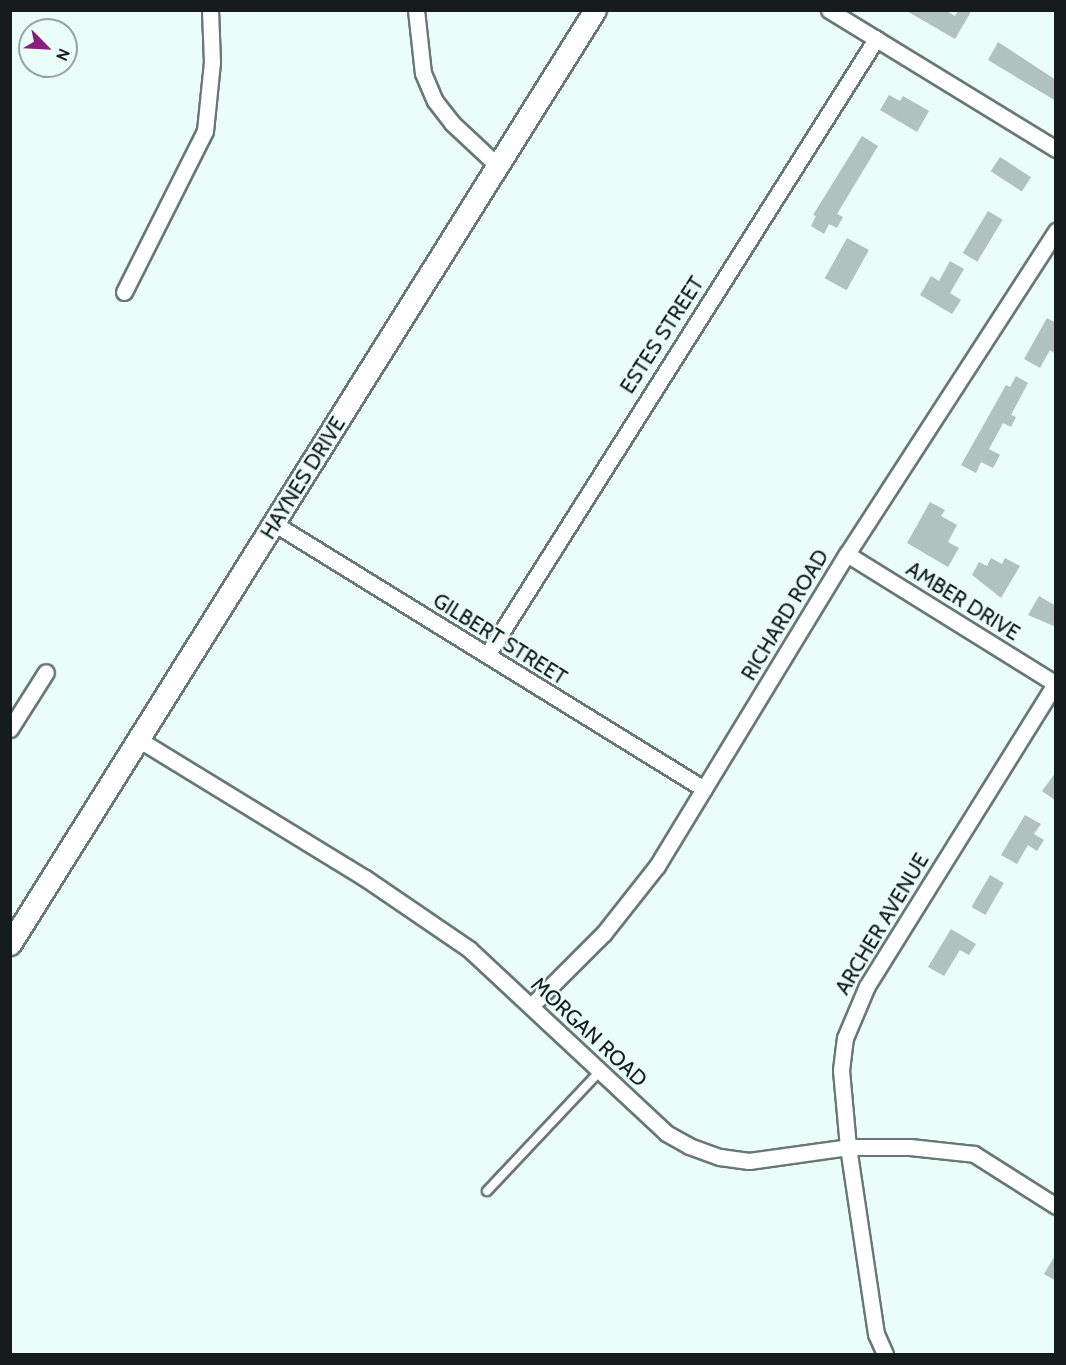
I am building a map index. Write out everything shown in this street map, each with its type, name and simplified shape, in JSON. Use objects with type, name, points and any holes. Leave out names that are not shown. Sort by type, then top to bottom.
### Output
[{"type":"street","points":[[124,291],[205,131],[212,62],[210,10]]},
{"type":"street","points":[[416,10],[423,73],[435,101],[452,123],[498,166]]},
{"type":"street","name":"HAYNES DRIVE","points":[[13,936],[275,524],[595,10]]},
{"type":"street","points":[[829,10],[1056,149]]},
{"type":"street","name":"ESTES STREET","points":[[487,655],[876,39]]},
{"type":"street","name":"RICHARD ROAD","points":[[531,1006],[633,899],[704,789],[848,554],[1056,231]]},
{"type":"street","name":"GILBERT STREET","points":[[275,524],[704,789]]},
{"type":"street","name":"AMBER DRIVE","points":[[848,554],[1055,684]]},
{"type":"street","points":[[10,729],[46,672]]},
{"type":"street","name":"ARCHER AVENUE","points":[[885,1354],[876,1334],[848,1147],[841,1070],[844,1038],[867,986],[1055,684]]},
{"type":"street","name":"MORGAN ROAD","points":[[138,739],[470,949],[666,1133],[720,1157],[749,1161],[848,1147],[910,1147],[974,1154],[1056,1206]]},
{"type":"lane","points":[[487,1191],[600,1071]]},
{"type":"building","points":[[905,10],[945,10],[955,16],[958,10],[972,10],[955,39]]},
{"type":"building","points":[[998,42],[1056,80],[1056,101],[988,60]]},
{"type":"building","points":[[889,95],[900,101],[903,96],[929,111],[917,132],[880,110]]},
{"type":"building","points":[[862,136],[878,146],[837,214],[843,217],[837,228],[829,224],[824,234],[811,226],[816,216],[813,215]]},
{"type":"building","points":[[1000,157],[1031,177],[1022,191],[991,171]]},
{"type":"building","points":[[988,211],[1003,220],[977,262],[963,253]]},
{"type":"building","points":[[847,238],[869,250],[847,290],[825,278]]},
{"type":"building","points":[[950,261],[964,269],[950,293],[961,300],[952,314],[920,295],[931,276],[939,281]]},
{"type":"building","points":[[1047,318],[1056,323],[1056,354],[1050,350],[1040,368],[1024,359]]},
{"type":"building","points":[[1016,376],[1028,383],[1011,415],[1016,417],[1011,427],[1003,423],[989,449],[1000,455],[993,468],[981,462],[976,473],[961,465],[1006,385],[1010,387]]},
{"type":"building","points":[[930,502],[945,510],[941,516],[957,525],[948,542],[959,548],[948,567],[907,543]]},
{"type":"building","points":[[991,558],[1002,564],[1005,558],[1020,566],[1001,598],[972,575],[979,562],[987,566]]},
{"type":"building","points":[[1039,596],[1056,606],[1056,627],[1028,615]]},
{"type":"building","points":[[1056,772],[1056,801],[1042,791]]},
{"type":"building","points":[[1025,815],[1041,824],[1034,834],[1044,840],[1037,851],[1028,845],[1017,864],[1001,855]]},
{"type":"building","points":[[990,875],[1004,883],[985,915],[972,907]]},
{"type":"building","points":[[951,929],[976,944],[969,955],[960,950],[944,976],[928,967]]},
{"type":"building","points":[[1056,1254],[1056,1281],[1044,1274]]}]
